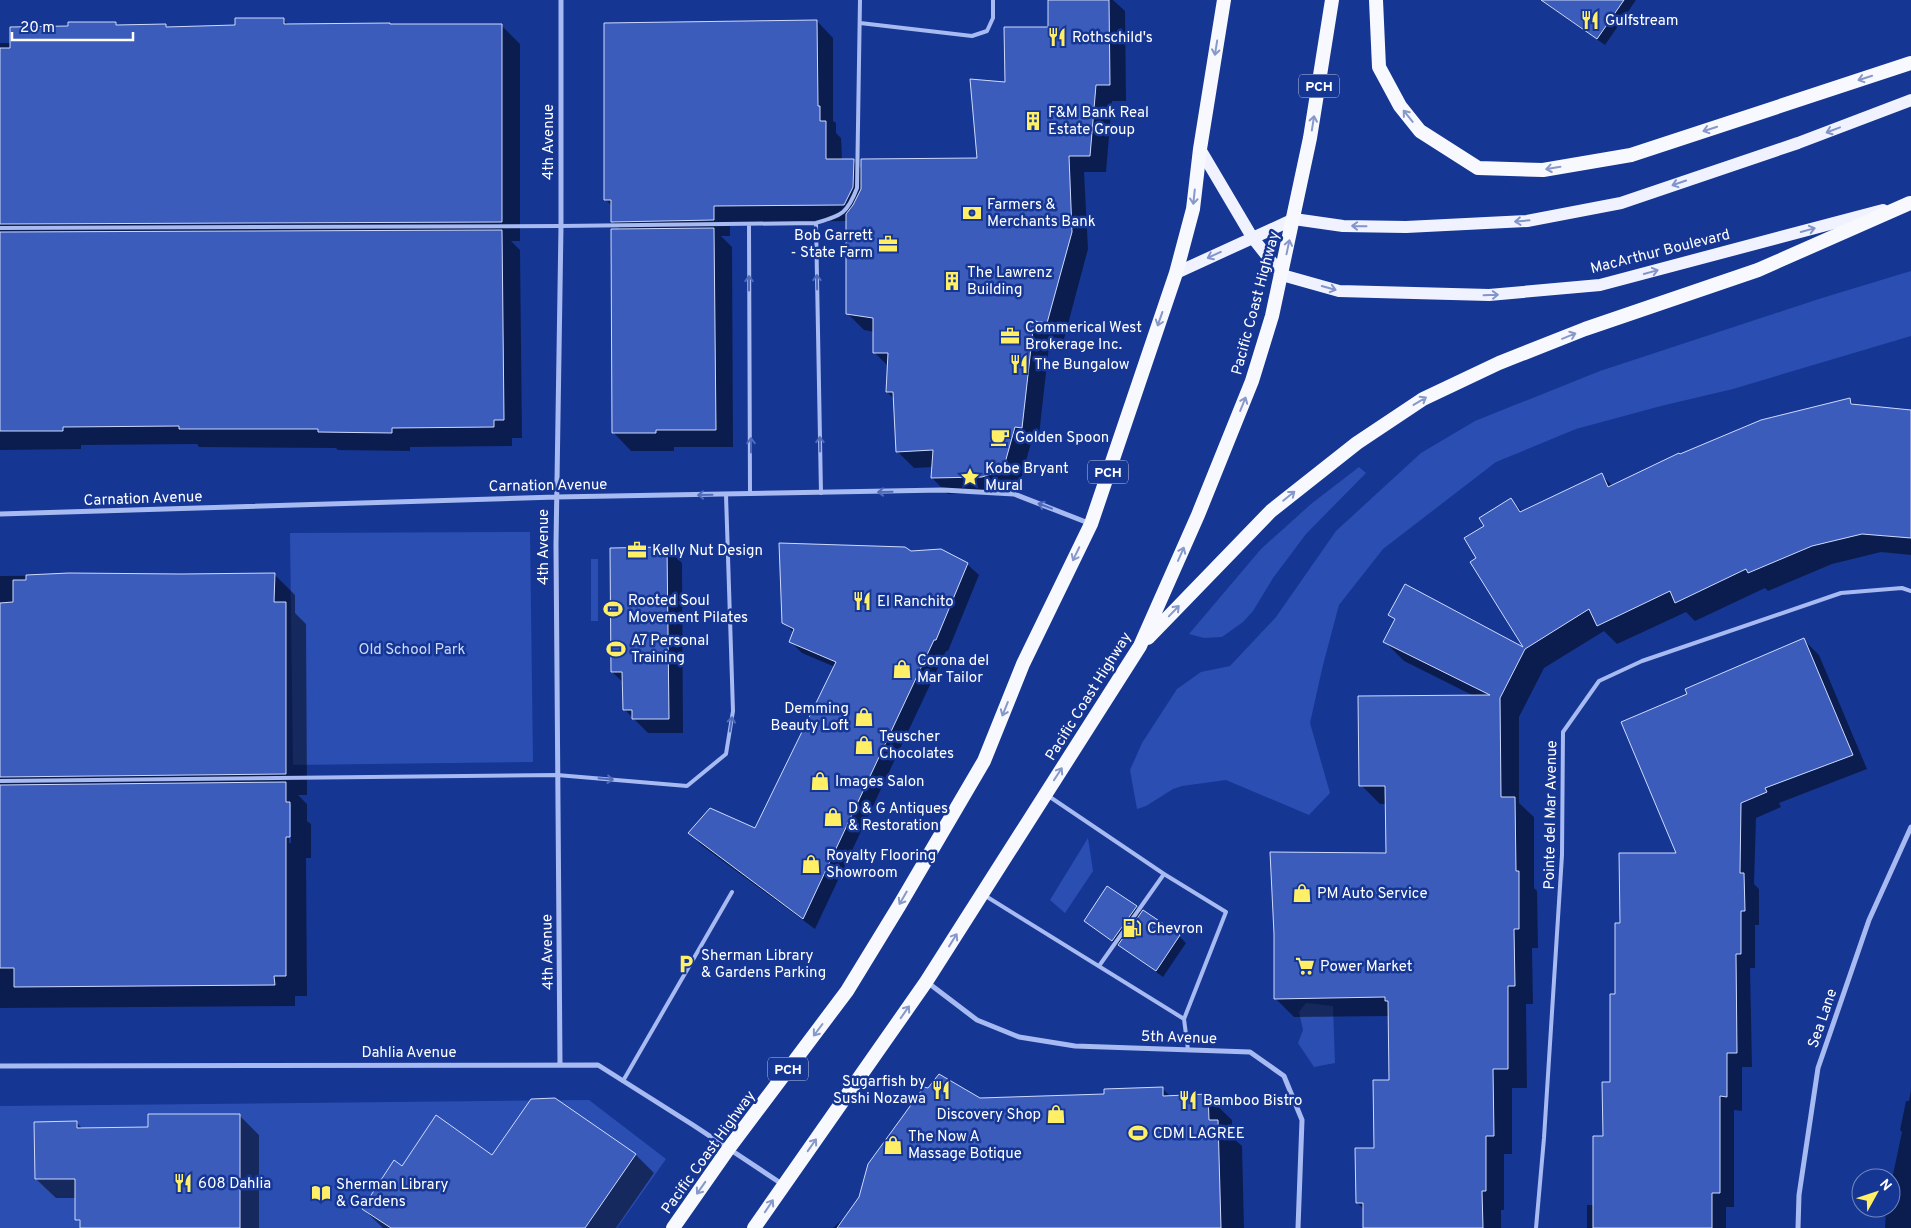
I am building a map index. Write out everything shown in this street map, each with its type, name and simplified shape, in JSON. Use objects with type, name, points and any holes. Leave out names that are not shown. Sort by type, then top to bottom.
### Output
[{"type":"highway","name":"Pacific Coast Highway","points":[[673,1228],[729,1148],[847,991],[984,761],[1023,664],[1091,524],[1176,273],[1193,209],[1200,149],[1224,0]]},
{"type":"highway","name":"Pacific Coast Highway","points":[[754,1228],[926,982],[1140,646],[1198,515],[1252,382],[1272,316],[1310,138],[1332,0]]},
{"type":"highway","points":[[1376,0],[1379,67],[1400,106],[1420,130],[1478,168],[1543,170],[1631,155],[1911,63]]},
{"type":"highway","points":[[1140,646],[1271,511],[1357,443],[1423,399],[1499,363],[1585,329],[1758,270],[1910,203]]},
{"type":"main road","points":[[1176,273],[1294,219],[1343,226],[1406,227],[1536,219],[1621,203],[1798,143],[1911,100]]},
{"type":"main road","points":[[1200,149],[1252,237],[1282,275]]},
{"type":"main road","name":"MacArthur Boulevard","points":[[1282,275],[1339,291],[1365,292],[1489,295],[1600,285],[1910,203]]},
{"type":"street","name":"4th Avenue","points":[[560,1064],[556,497],[561,226],[561,0]]},
{"type":"street","name":"Carnation Avenue","points":[[0,514],[556,497],[942,490],[1008,493],[1091,524]]},
{"type":"street","name":"Sea Lane","points":[[1798,1228],[1799,1195],[1818,1068],[1869,920],[1911,827]]},
{"type":"street","name":"5th Avenue","points":[[926,982],[977,1020],[1019,1037],[1075,1046],[1250,1052],[1284,1076],[1302,1120],[1298,1228]]},
{"type":"street","name":"Dahlia Avenue","points":[[0,1066],[560,1064],[598,1066],[784,1184]]},
{"type":"lane","points":[[0,228],[816,223],[839,216],[850,204],[857,188],[860,0]]},
{"type":"lane","points":[[860,23],[972,36],[987,31],[993,18],[993,0]]},
{"type":"lane","points":[[816,223],[821,493]]},
{"type":"lane","points":[[749,224],[750,494]]},
{"type":"lane","points":[[0,781],[557,775],[687,786],[726,754],[733,711],[726,495]]},
{"type":"lane","name":"Pointe del Mar Avenue","points":[[1536,1228],[1544,1138],[1562,855],[1563,732],[1599,682],[1642,661],[1841,592],[1902,588],[1911,591]]},
{"type":"lane","points":[[1045,794],[1164,874],[1226,912],[1184,1019],[1188,1050]]},
{"type":"lane","points":[[1099,966],[1164,874]]},
{"type":"lane","points":[[623,1081],[732,892]]},
{"type":"lane","points":[[982,894],[1184,1019]]},
{"type":"green space","points":[[1911,271],[1911,336],[1733,389],[1576,429],[1496,462],[1383,549],[1339,605],[1310,723],[1330,793],[1309,815],[1226,780],[1182,786],[1137,809],[1130,770],[1142,743],[1177,689],[1201,672],[1230,666],[1276,617],[1336,531],[1421,453],[1475,421],[1600,371],[1822,298]]},
{"type":"green space","points":[[1359,467],[1366,473],[1306,534],[1273,578],[1253,611],[1243,622],[1222,637],[1204,638],[1189,634],[1261,549],[1311,504]]},
{"type":"green space","name":"Old School Park","points":[[530,532],[533,762],[293,765],[290,533]]},
{"type":"green space","points":[[591,559],[598,559],[598,621],[591,621]]},
{"type":"green space","points":[[1088,838],[1093,871],[1065,913],[1050,900]]},
{"type":"green space","points":[[1306,1003],[1333,1006],[1335,1063],[1314,1067],[1298,1043],[1303,1030],[1299,1012]]},
{"type":"green space","name":"Sherman Library & Gardens","points":[[589,1100],[666,1159],[617,1228],[0,1228],[0,1106]]},
{"type":"building","points":[[1048,0],[1109,0],[1110,85],[1096,85],[1090,156],[1069,156],[1072,232],[1047,323],[1034,321],[1022,428],[1015,427],[1003,470],[982,477],[931,478],[933,450],[896,452],[893,392],[886,392],[888,353],[873,353],[873,318],[846,314],[846,214],[861,189],[861,159],[977,158],[970,79],[1005,82],[1004,27],[1048,27]]},
{"type":"building","name":"Gulfstream","points":[[1541,0],[1624,0],[1597,39]]},
{"type":"building","points":[[235,18],[284,18],[284,24],[502,24],[502,222],[0,224],[0,48],[10,48],[10,27],[68,26],[68,22],[116,22],[116,25],[166,24],[166,27],[235,25]]},
{"type":"building","points":[[817,20],[818,106],[820,106],[820,121],[826,121],[826,159],[854,159],[853,187],[844,205],[714,206],[714,220],[611,222],[611,200],[604,200],[604,23]]},
{"type":"building","points":[[714,228],[716,430],[656,430],[656,433],[612,433],[611,229]]},
{"type":"building","points":[[502,230],[504,420],[494,420],[494,427],[392,428],[392,433],[318,432],[318,429],[179,429],[179,426],[63,427],[63,431],[0,431],[0,232]]},
{"type":"building","points":[[1850,398],[1851,404],[1911,410],[1911,538],[1862,534],[1812,546],[1748,573],[1746,569],[1675,603],[1670,591],[1597,626],[1589,609],[1525,649],[1500,698],[1501,797],[1515,797],[1516,871],[1519,871],[1519,929],[1514,929],[1515,986],[1508,986],[1508,1069],[1493,1069],[1494,1136],[1486,1136],[1486,1191],[1482,1191],[1483,1228],[1363,1228],[1363,1203],[1356,1203],[1355,1148],[1374,1148],[1373,1080],[1389,1080],[1388,1001],[1385,1001],[1385,997],[1274,999],[1274,934],[1270,852],[1386,853],[1385,786],[1359,786],[1358,696],[1490,695],[1383,642],[1395,619],[1388,615],[1405,584],[1523,647],[1470,562],[1476,558],[1464,538],[1484,526],[1479,518],[1511,498],[1520,512],[1602,473],[1608,487],[1679,453],[1761,420]]},
{"type":"building","points":[[779,543],[905,547],[911,551],[941,549],[968,563],[936,640],[934,640],[803,919],[688,833],[710,808],[755,828],[836,662],[789,642],[794,629],[782,623]]},
{"type":"building","points":[[667,547],[669,719],[632,719],[632,710],[623,710],[622,672],[611,672],[610,548]]},
{"type":"building","points":[[69,573],[275,573],[274,602],[286,602],[286,774],[0,777],[0,603],[13,602],[13,580],[26,580],[26,575]]},
{"type":"building","points":[[1804,638],[1853,755],[1765,788],[1767,792],[1741,803],[1740,873],[1744,873],[1745,911],[1741,911],[1741,954],[1736,954],[1737,1053],[1727,1053],[1727,1097],[1720,1096],[1720,1193],[1712,1193],[1712,1228],[1593,1228],[1593,1136],[1603,1136],[1602,1082],[1610,1082],[1610,994],[1615,994],[1615,923],[1620,923],[1619,853],[1676,853],[1621,722],[1687,694],[1685,689]]},
{"type":"building","points":[[286,782],[286,802],[290,802],[290,837],[286,837],[286,976],[274,976],[275,985],[14,987],[14,968],[0,968],[0,785]]},
{"type":"building","points":[[1107,886],[1137,906],[1112,941],[1084,921]]},
{"type":"building","points":[[1143,910],[1180,935],[1156,971],[1118,945]]},
{"type":"building","points":[[939,1074],[980,1098],[1104,1094],[1104,1089],[1163,1087],[1163,1096],[1208,1094],[1209,1120],[1218,1120],[1221,1228],[837,1228],[859,1197],[868,1164],[924,1087],[928,1088]]},
{"type":"building","points":[[555,1098],[636,1154],[585,1228],[391,1228],[362,1209],[394,1160],[402,1166],[436,1115],[492,1155],[531,1099]]},
{"type":"building","name":"608 Dahlia","points":[[148,1114],[240,1114],[240,1228],[80,1228],[80,1220],[75,1220],[75,1179],[35,1179],[34,1122],[77,1121],[77,1128],[148,1127]]},
{"type":"place","name":"Gulfstream","points":[[1590,20]]},
{"type":"place","name":"Rothschild's","points":[[1057,37]]},
{"type":"place","name":"F&M Bank Real Estate Group","points":[[1033,121]]},
{"type":"place","name":"Farmers & Merchants Bank","points":[[972,213]]},
{"type":"place","name":"Bob Garrett - State Farm","points":[[888,244]]},
{"type":"place","name":"The Lawrenz Building","points":[[952,281]]},
{"type":"place","name":"Commerical West Brokerage Inc.","points":[[1010,336]]},
{"type":"place","name":"The Bungalow","points":[[1019,364]]},
{"type":"place","name":"Golden Spoon","points":[[1000,437]]},
{"type":"place","name":"Kobe Bryant Mural","points":[[970,477]]},
{"type":"place","name":"Kelly Nut Design","points":[[637,550]]},
{"type":"place","name":"El Ranchito","points":[[862,601]]},
{"type":"place","name":"Rooted Soul Movement Pilates","points":[[613,609]]},
{"type":"place","name":"A7 Personal Training","points":[[616,649]]},
{"type":"place","name":"Corona del Mar Tailor","points":[[902,669]]},
{"type":"place","name":"Demming Beauty Loft","points":[[864,717]]},
{"type":"place","name":"Teuscher Chocolates","points":[[864,745]]},
{"type":"place","name":"Images Salon","points":[[820,781]]},
{"type":"place","name":"D & G Antiques & Restoration","points":[[833,817]]},
{"type":"place","name":"Royalty Flooring Showroom","points":[[811,864]]},
{"type":"place","name":"PM Auto Service","points":[[1302,893]]},
{"type":"place","name":"Chevron","points":[[1132,928]]},
{"type":"place","name":"Sherman Library & Gardens Parking","points":[[686,964]]},
{"type":"place","name":"Power Market","points":[[1305,966]]},
{"type":"place","name":"Sugarfish by Sushi Nozawa","points":[[941,1090]]},
{"type":"place","name":"Bamboo Bistro","points":[[1188,1100]]},
{"type":"place","name":"Discovery Shop","points":[[1056,1114]]},
{"type":"place","name":"CDM LAGREE","points":[[1138,1133]]},
{"type":"place","name":"The Now A Massage Botique","points":[[893,1145]]},
{"type":"place","name":"608 Dahlia","points":[[183,1183]]},
{"type":"place","name":"Sherman Library & Gardens","points":[[321,1193]]}]
